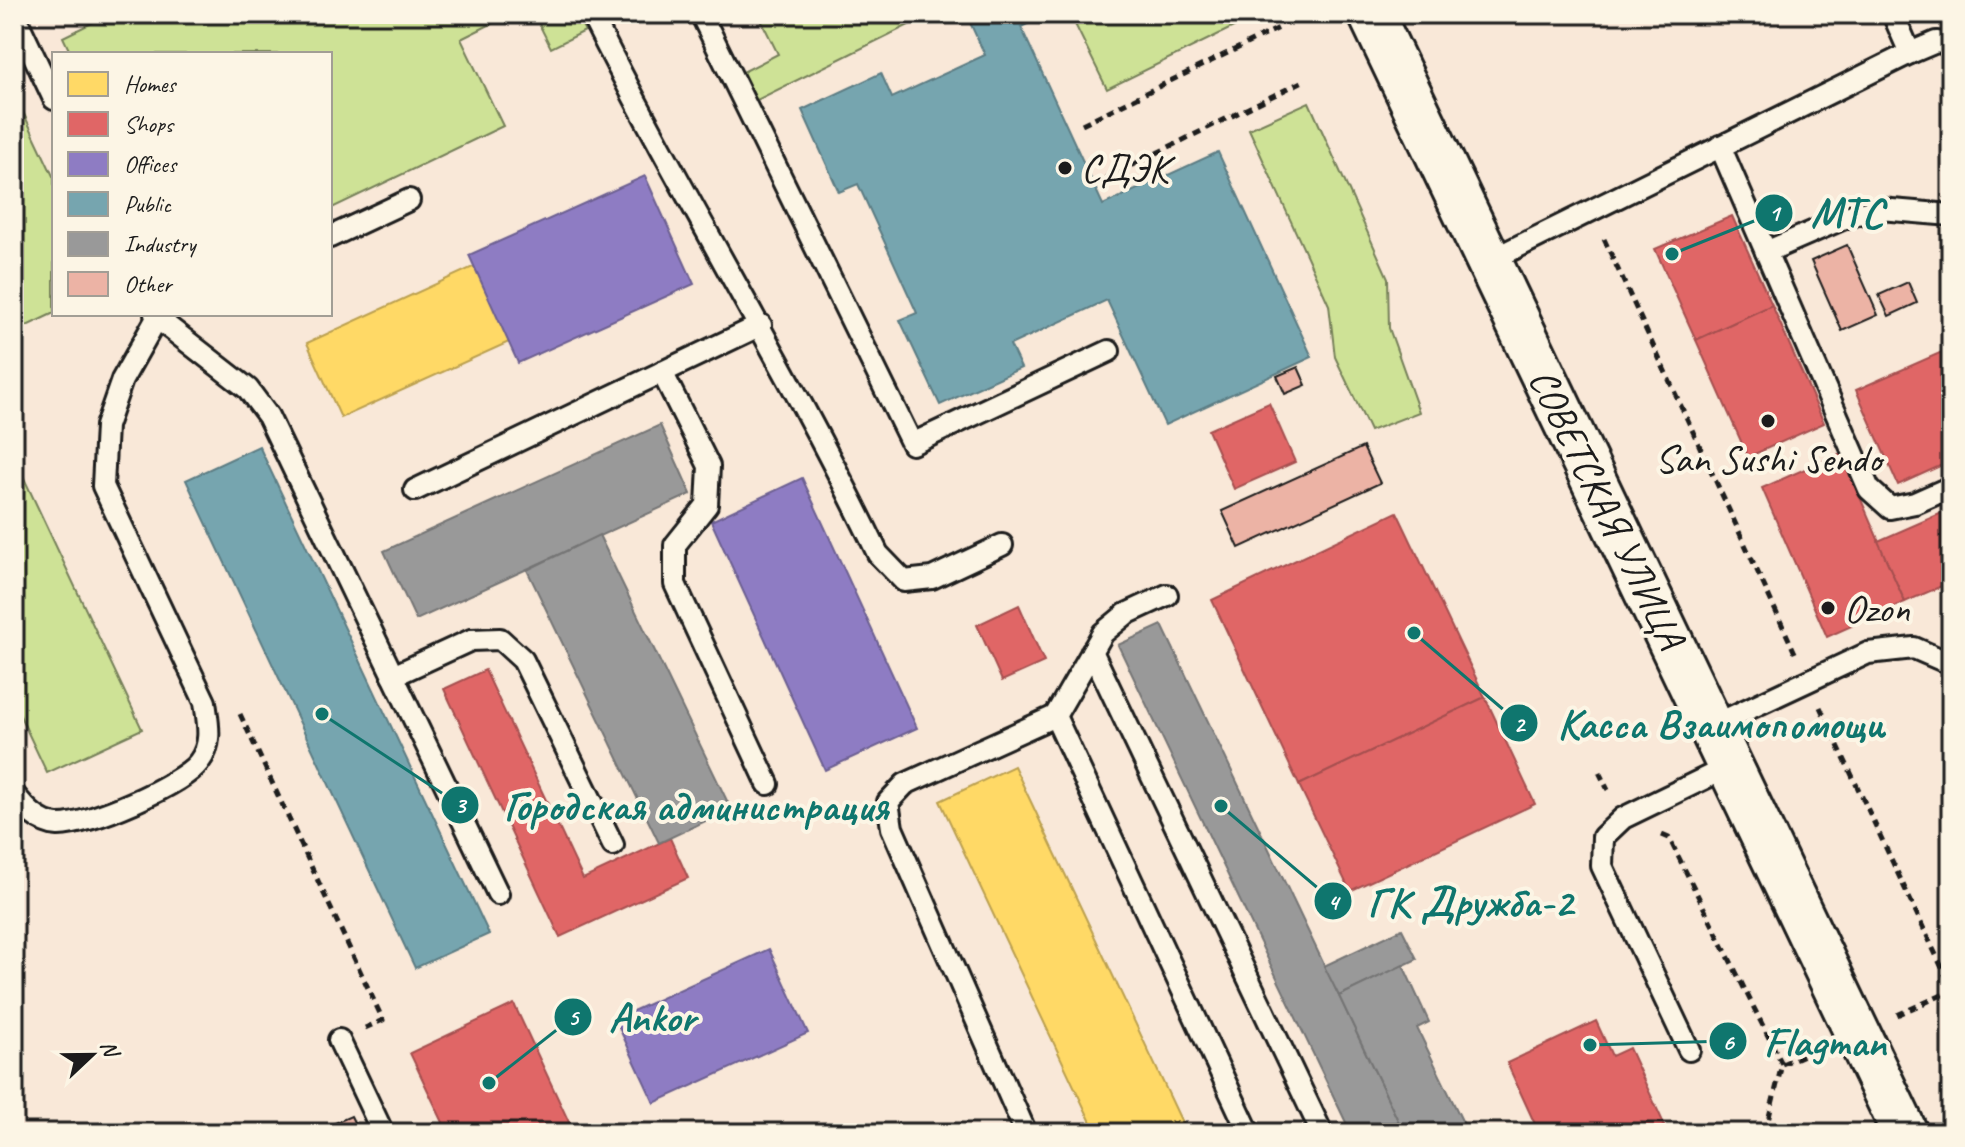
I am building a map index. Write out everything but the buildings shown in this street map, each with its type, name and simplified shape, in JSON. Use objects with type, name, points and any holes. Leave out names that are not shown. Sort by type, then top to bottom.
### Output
[{"type":"street","name":"СОВЕТСКАЯ УЛИЦА","points":[[1371,14],[1905,1133]]},
{"type":"lane","points":[[14,14],[52,95]]},
{"type":"lane","points":[[591,14],[624,80],[761,325],[878,554],[904,581],[932,578],[1002,545]]},
{"type":"lane","points":[[701,14],[912,444],[1109,351]]},
{"type":"lane","points":[[1893,14],[1910,53]]},
{"type":"lane","points":[[1489,261],[1910,53],[1936,42],[1951,44]]},
{"type":"lane","points":[[1720,146],[1869,489],[1890,508],[1915,503],[1951,487]]},
{"type":"lane","points":[[332,236],[409,200]]},
{"type":"lane","points":[[1766,252],[1849,216],[1880,209],[1951,215]]},
{"type":"lane","points":[[14,794],[29,813],[56,825],[87,821],[172,784],[199,762],[210,737],[205,702],[103,486],[106,426],[122,380],[158,316]]},
{"type":"lane","points":[[160,316],[248,389],[268,416],[498,894]]},
{"type":"lane","points":[[415,490],[761,325]]},
{"type":"lane","points":[[662,372],[709,466],[707,505],[675,545],[675,584],[768,784]]},
{"type":"lane","points":[[1026,1133],[892,828],[888,802],[905,784],[1055,716],[1103,633],[1126,614],[1167,595]]},
{"type":"lane","points":[[393,676],[471,640],[500,639],[523,660],[613,845]]},
{"type":"lane","points":[[1712,726],[1868,653],[1914,648],[1951,664]]},
{"type":"lane","points":[[1092,651],[1322,1133]]},
{"type":"lane","points":[[1055,716],[1249,1133]]},
{"type":"lane","points":[[1689,1050],[1602,866],[1603,837],[1623,818],[1730,766]]},
{"type":"lane","points":[[339,1040],[383,1133]]},
{"type":"path","points":[[1082,124],[1281,27]]},
{"type":"path","points":[[1106,178],[1305,80]]},
{"type":"path","points":[[1590,209],[1951,987]]},
{"type":"path","points":[[234,701],[383,1020]]},
{"type":"path","points":[[1599,772],[1623,818],[1669,838],[1782,1064],[1765,1133]]},
{"type":"green space","points":[[110,14],[511,14],[461,39],[503,126],[332,208],[332,52],[70,52],[63,37]]},
{"type":"green space","points":[[534,14],[576,14],[585,31],[551,48]]},
{"type":"green space","points":[[758,14],[931,14],[755,101],[741,73],[778,54]]},
{"type":"green space","points":[[1070,14],[1255,14],[1256,16],[1107,89]]},
{"type":"green space","points":[[14,93],[52,174],[52,314],[14,332]]},
{"type":"green space","points":[[1309,102],[1388,278],[1389,328],[1419,412],[1370,431],[1335,357],[1329,305],[1249,129]]},
{"type":"green space","points":[[14,457],[142,729],[47,773],[14,703]]},
{"type":"place","name":"СДЭК","points":[[1065,168]]},
{"type":"place","name":"МТС","points":[[1672,254]]},
{"type":"place","name":"San Sushi Sendo","points":[[1768,421]]},
{"type":"place","name":"Ozon","points":[[1828,608]]},
{"type":"place","name":"Касса Взаимопомощи","points":[[1414,633]]},
{"type":"place","name":"Городская администрация","points":[[322,714]]},
{"type":"place","name":"ГК Дружба-2","points":[[1221,806]]},
{"type":"place","name":"Flagman","points":[[1590,1045]]},
{"type":"place","name":"Ankor","points":[[489,1083]]}]
